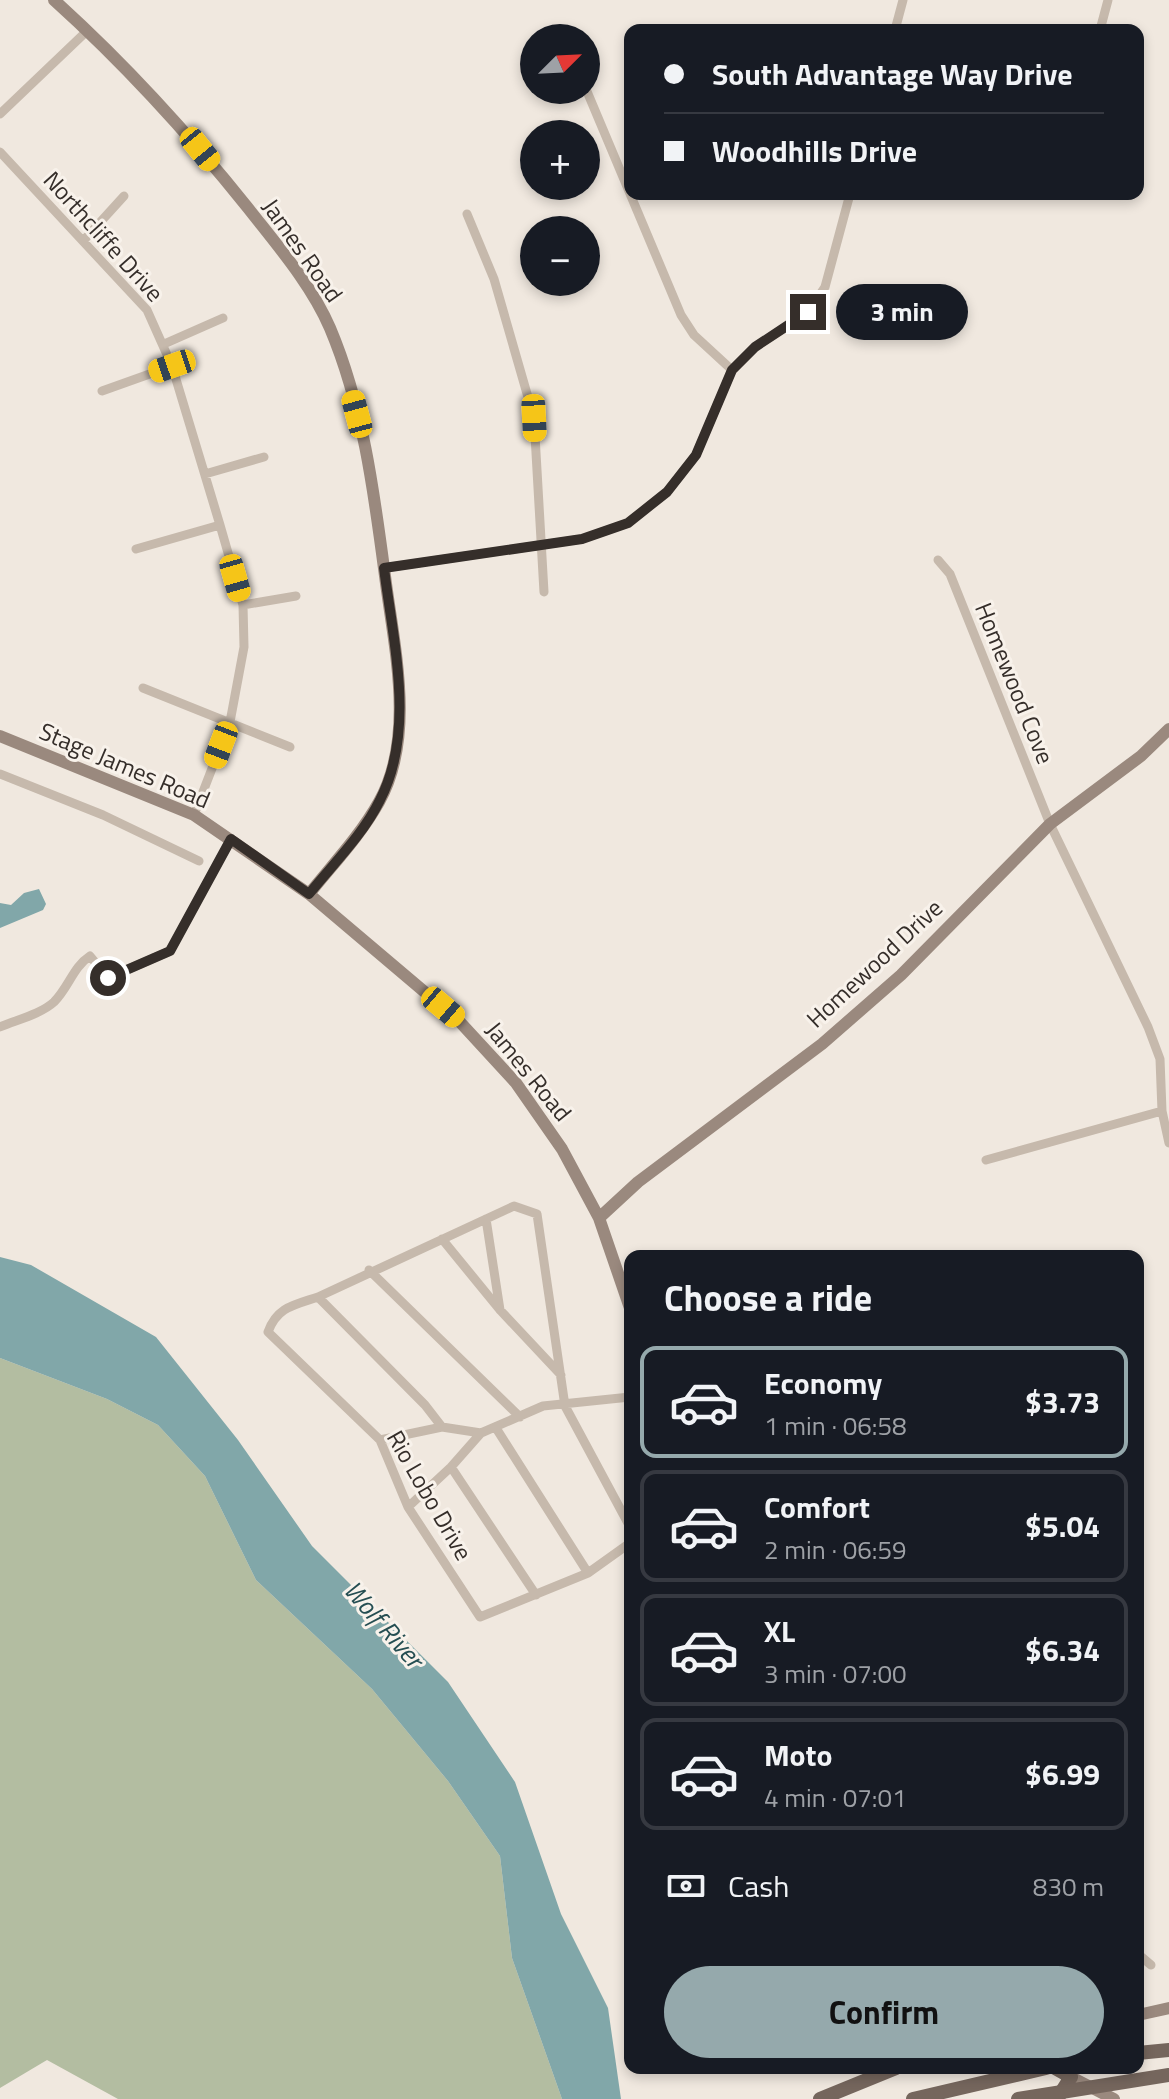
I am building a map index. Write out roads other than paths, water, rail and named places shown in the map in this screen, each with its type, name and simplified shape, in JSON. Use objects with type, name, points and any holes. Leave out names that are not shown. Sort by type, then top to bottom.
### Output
[{"type":"main road","points":[[1144,2052],[1168,2050]]},
{"type":"main road","points":[[820,2099],[881,2074]]},
{"type":"main road","points":[[913,2099],[1017,2074]]},
{"type":"main road","points":[[1056,2099],[1070,2074]]},
{"type":"main road","points":[[1018,2099],[1169,2075]]},
{"type":"street","name":"James Road","points":[[54,0],[181,124],[272,238],[316,301],[338,349],[357,414],[384,568],[398,690],[394,762],[380,801],[360,832],[309,894],[459,1021],[516,1083],[562,1149],[599,1218],[624,1291]]},
{"type":"street","points":[[897,24],[903,0]]},
{"type":"street","points":[[1102,24],[1108,0]]},
{"type":"street","points":[[0,114],[88,30]]},
{"type":"street","points":[[592,104],[624,179]]},
{"type":"street","name":"Northcliffe Drive","points":[[0,152],[147,310],[172,366],[220,525],[243,605],[244,647],[230,722],[194,815]]},
{"type":"street","points":[[84,240],[124,196]]},
{"type":"street","points":[[633,200],[681,315],[694,335],[732,370]]},
{"type":"street","points":[[384,568],[540,547],[582,539],[628,523],[667,492],[696,455],[732,370],[755,347],[808,312],[825,287],[848,200]]},
{"type":"street","points":[[467,214],[494,279],[534,418],[544,592]]},
{"type":"street","points":[[164,344],[223,318]]},
{"type":"street","points":[[102,391],[172,366]]},
{"type":"street","points":[[205,474],[264,457]]},
{"type":"street","points":[[136,549],[220,525]]},
{"type":"street","name":"Homewood Cove","points":[[938,560],[950,574],[1050,824],[1148,1027],[1160,1059],[1162,1111],[1169,1143]]},
{"type":"street","points":[[243,605],[296,596]]},
{"type":"street","points":[[143,688],[290,747]]},
{"type":"street","name":"Homewood Drive","points":[[599,1218],[638,1182],[822,1044],[870,1002],[1050,824],[1141,756],[1169,729]]},
{"type":"street","name":"Stage James Road","points":[[0,736],[194,815],[309,894]]},
{"type":"street","points":[[0,774],[103,815],[199,861]]},
{"type":"street","points":[[0,1027],[51,1005],[70,983],[78,964],[90,956],[108,978],[170,951],[231,839]]},
{"type":"street","points":[[986,1160],[1162,1111]]},
{"type":"street","points":[[442,1427],[425,1405],[318,1297],[369,1270],[514,1206],[537,1214],[565,1406],[624,1516]]},
{"type":"street","points":[[486,1219],[500,1310]]},
{"type":"street","points":[[442,1239],[500,1310],[562,1376]]},
{"type":"street","points":[[369,1270],[520,1417]]},
{"type":"street","name":"Rio Lobo Drive","points":[[318,1297],[285,1307],[274,1316],[268,1332],[380,1440],[408,1507],[480,1617],[536,1595]]},
{"type":"street","points":[[380,1440],[442,1427],[481,1433],[543,1406],[624,1397]]},
{"type":"street","points":[[496,1428],[588,1573]]},
{"type":"street","points":[[408,1507],[451,1467],[481,1433]]},
{"type":"street","points":[[451,1467],[536,1595],[588,1573],[624,1547]]},
{"type":"street","points":[[1144,1959],[1151,1965]]},
{"type":"street","points":[[1144,2014],[1169,2008]]},
{"type":"street","points":[[1073,2074],[1080,2099]]},
{"type":"street","points":[[1076,2074],[1114,2099]]},
{"type":"water","points":[[39,889],[46,904],[43,910],[0,928],[0,903],[11,905],[24,893]]},
{"type":"water","name":"Wolf River","points":[[0,1257],[31,1265],[156,1337],[238,1440],[312,1546],[448,1682],[515,1782],[561,1914],[608,2008],[621,2099],[562,2099],[512,1958],[500,1856],[448,1781],[372,1689],[256,1580],[205,1476],[158,1425],[107,1399],[0,1358]]}]
